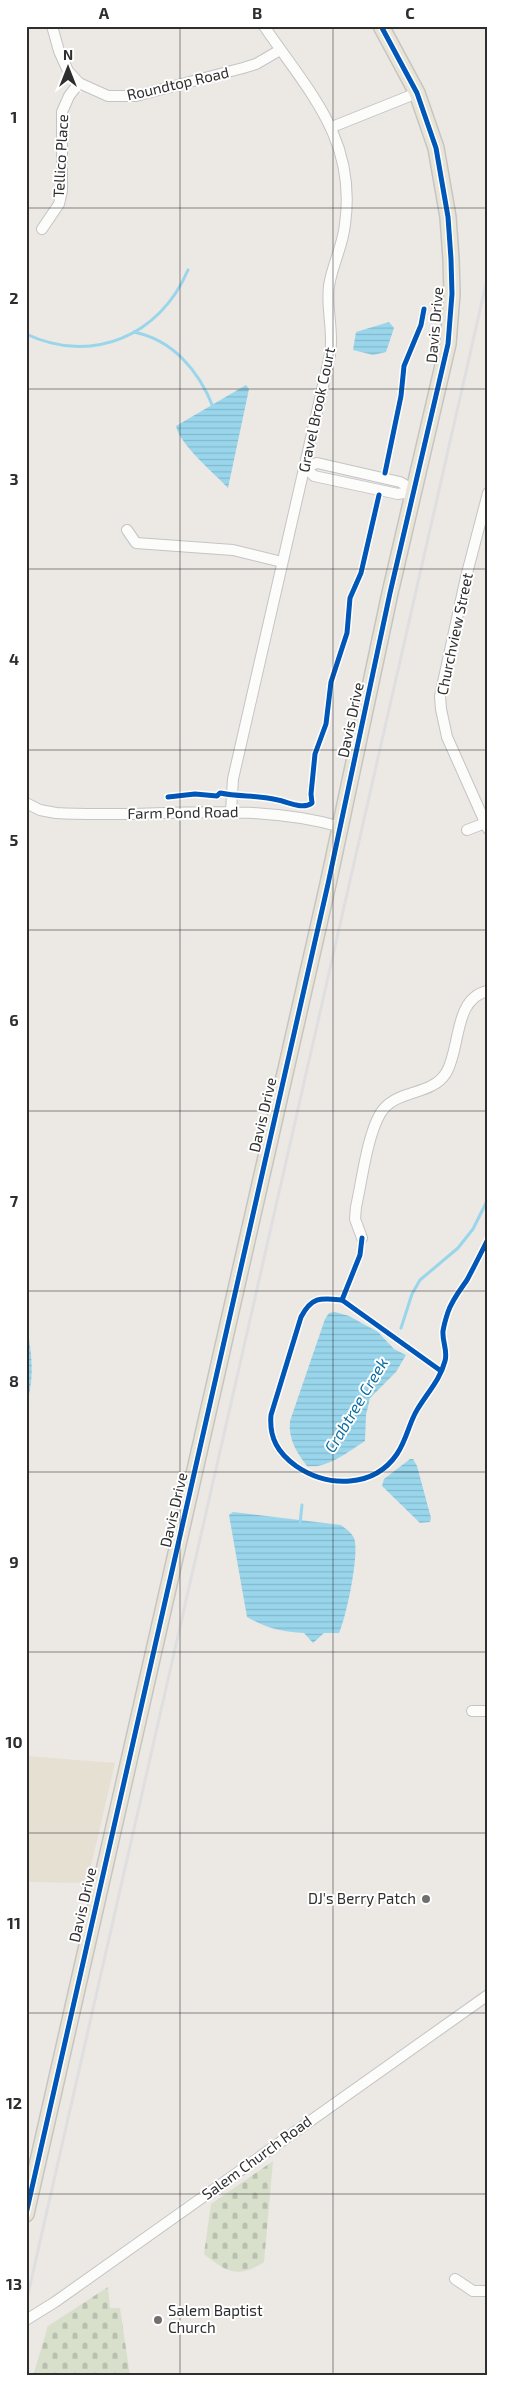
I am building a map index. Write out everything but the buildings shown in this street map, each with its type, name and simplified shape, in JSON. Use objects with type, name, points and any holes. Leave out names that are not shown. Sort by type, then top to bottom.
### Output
[{"type":"main road","name":"Davis Drive","points":[[26,2214],[341,827],[390,593],[447,350],[452,294],[448,217],[443,182],[436,148],[417,93],[381,26]]},
{"type":"street","name":"Roundtop Road","points":[[52,26],[63,62],[79,83],[108,96],[136,96],[243,68],[256,64],[280,50]]},
{"type":"street","name":"Gravel Brook Court","points":[[231,811],[233,779],[332,343],[329,286],[346,223],[345,173],[332,127],[264,26]]},
{"type":"street","name":"Tellico Place","points":[[42,229],[59,204],[62,191],[62,112],[69,96],[79,83]]},
{"type":"street","points":[[332,127],[417,93]]},
{"type":"street","points":[[305,467],[314,476],[380,491],[398,494],[415,491]]},
{"type":"street","name":"Churchview Street","points":[[487,825],[447,736],[440,696],[472,550],[488,493]]},
{"type":"street","points":[[127,530],[136,543],[233,550],[282,562]]},
{"type":"street","name":"Farm Pond Road","points":[[26,803],[40,810],[79,815],[231,811],[282,816],[341,827]]},
{"type":"street","points":[[467,830],[487,825]]},
{"type":"street","points":[[362,1238],[355,1219],[356,1207],[373,1130],[380,1114],[394,1100],[427,1089],[443,1078],[450,1066],[459,1027],[466,1010],[474,998],[488,992]]},
{"type":"street","points":[[472,1711],[488,1711]]},
{"type":"street","name":"Salem Church Road","points":[[26,2320],[63,2297],[488,1995]]},
{"type":"street","points":[[455,2279],[473,2291],[488,2291]]},
{"type":"shaded area","points":[[26,1756],[115,1763],[87,1883],[26,1882]]},
{"type":"green space","points":[[273,2161],[264,2262],[239,2272],[226,2269],[204,2254],[211,2204]]},
{"type":"green space","points":[[108,2287],[110,2308],[120,2308],[130,2376],[33,2376],[48,2326]]},
{"type":"water","points":[[389,322],[394,328],[386,352],[373,355],[353,350],[356,332]]},
{"type":"water","points":[[246,385],[249,389],[228,488],[184,442],[176,426]]},
{"type":"water","points":[[335,1312],[349,1316],[378,1332],[394,1349],[406,1355],[396,1372],[370,1398],[366,1415],[365,1441],[330,1462],[322,1465],[307,1466],[292,1440],[290,1421],[325,1319],[329,1313]]},
{"type":"water","points":[[26,1337],[29,1339],[32,1365],[26,1407]]},
{"type":"water","points":[[410,1459],[413,1459],[417,1466],[431,1518],[430,1522],[420,1523],[382,1486],[384,1479]]},
{"type":"water","points":[[233,1512],[341,1525],[351,1534],[354,1538],[355,1546],[354,1571],[339,1633],[324,1633],[313,1643],[304,1633],[274,1629],[247,1617],[229,1515]]},
{"type":"waterway","points":[[26,334],[51,343],[75,346],[99,345],[121,338],[142,327],[160,312],[176,293],[188,270]]},
{"type":"waterway","points":[[134,332],[161,342],[183,359],[200,381],[213,407]]},
{"type":"waterway","name":"Crabtree Creek","points":[[401,1328],[412,1294],[420,1280],[458,1248],[473,1229],[488,1199]]},
{"type":"waterway","name":"Crabtree Creek","points":[[300,1524],[302,1505]]},
{"type":"railway","points":[[26,2303],[488,275]]},
{"type":"cycle path","points":[[26,2214],[328,884],[390,593],[448,344],[452,294],[451,259],[448,217],[436,148],[417,93],[381,26]]},
{"type":"cycle path","points":[[385,473],[401,396],[404,366],[421,325],[424,309]]},
{"type":"cycle path","points":[[168,797],[195,794],[217,796],[220,793],[271,798],[300,806],[312,803],[311,794],[315,754],[326,724],[331,682],[347,633],[350,598],[361,573],[379,495]]},
{"type":"cycle path","points":[[342,1300],[360,1255],[362,1238]]},
{"type":"cycle path","points":[[441,1371],[342,1300],[318,1300],[309,1305],[301,1317],[271,1415],[273,1438],[284,1456],[296,1466],[322,1478],[336,1481],[363,1479],[387,1465],[397,1454],[414,1415],[443,1368],[446,1357],[443,1331],[448,1312],[488,1239]]},
{"type":"place","name":"DJ's Berry Patch","points":[[426,1899]]},
{"type":"place","name":"Salem Baptist Church","points":[[158,2320]]}]
